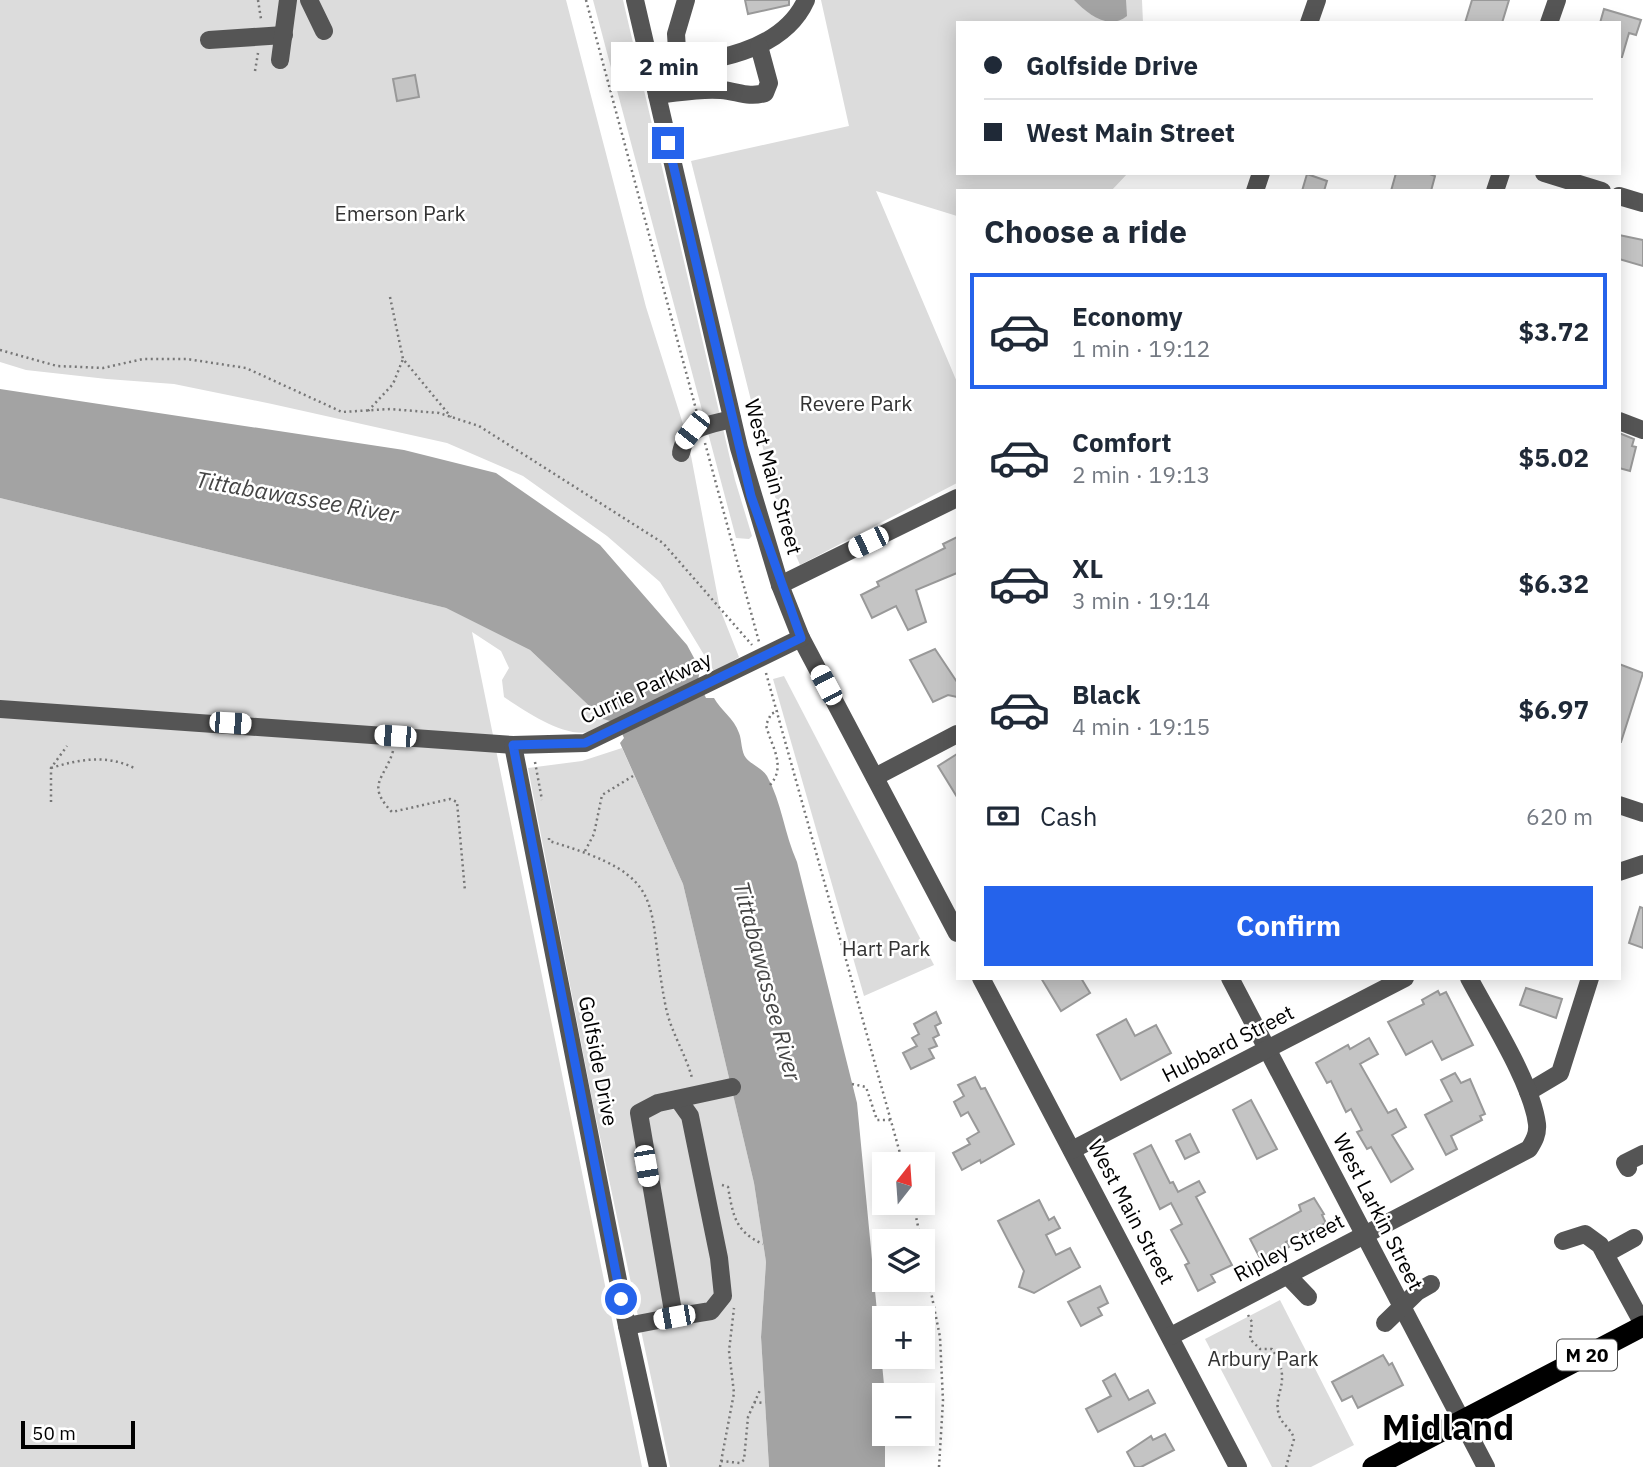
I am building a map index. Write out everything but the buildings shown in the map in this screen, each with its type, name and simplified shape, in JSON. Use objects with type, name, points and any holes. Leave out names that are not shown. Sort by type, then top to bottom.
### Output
[{"type":"highway","name":"M 20","points":[[1373,1467],[1643,1325]]},
{"type":"street","points":[[281,60],[288,0]]},
{"type":"street","points":[[309,0],[324,31]]},
{"type":"street","name":"West Main Street","points":[[635,0],[751,496],[780,585],[801,638],[956,931]]},
{"type":"street","points":[[678,65],[676,34],[686,0]]},
{"type":"street","points":[[651,68],[678,65],[759,46],[778,33],[806,0]]},
{"type":"street","points":[[1310,21],[1317,0]]},
{"type":"street","points":[[1550,21],[1557,0]]},
{"type":"street","points":[[209,40],[284,35]]},
{"type":"street","points":[[657,96],[700,89],[723,90],[752,97],[765,93],[769,83],[759,46]]},
{"type":"street","points":[[1550,175],[1596,189]]},
{"type":"street","points":[[1621,197],[1643,203]]},
{"type":"street","points":[[681,453],[683,442],[692,430],[732,419]]},
{"type":"street","points":[[1621,422],[1643,430]]},
{"type":"street","points":[[780,585],[956,498]]},
{"type":"street","name":"Currie Parkway","points":[[0,709],[513,745],[585,743],[617,730],[801,638]]},
{"type":"street","points":[[875,777],[956,735]]},
{"type":"street","name":"Golfside Drive","points":[[513,745],[627,1326],[658,1467]]},
{"type":"street","points":[[1621,806],[1643,813]]},
{"type":"street","points":[[1621,871],[1643,864]]},
{"type":"street","name":"West Main Street","points":[[982,980],[1238,1467]]},
{"type":"street","name":"West Larkin Street","points":[[1231,980],[1486,1467]]},
{"type":"street","name":"Hubbard Street","points":[[1072,1150],[1401,980]]},
{"type":"street","points":[[1470,980],[1528,1092],[1560,1073],[1589,980]]},
{"type":"street","points":[[674,1317],[639,1112],[658,1103],[732,1087]]},
{"type":"street","name":"Ripley Street","points":[[1171,1336],[1529,1149],[1536,1137],[1537,1123],[1528,1092]]},
{"type":"street","points":[[627,1326],[711,1311],[723,1296],[719,1258],[690,1116],[678,1099]]},
{"type":"street","points":[[1628,1168],[1625,1163],[1643,1154]]},
{"type":"street","points":[[1563,1241],[1585,1234],[1600,1245],[1643,1325]]},
{"type":"street","points":[[1605,1254],[1634,1238]]},
{"type":"street","points":[[1287,1275],[1308,1297]]},
{"type":"street","points":[[1385,1323],[1401,1306],[1431,1284]]},
{"type":"path","points":[[586,0],[900,1152]]},
{"type":"path","points":[[390,297],[403,359],[452,417]]},
{"type":"path","points":[[0,350],[57,366],[103,368],[143,359],[187,359],[246,368],[342,412],[390,409],[452,417],[478,426],[663,543],[764,658]]},
{"type":"path","points":[[368,411],[393,384],[403,359]]},
{"type":"path","points":[[770,785],[776,779],[778,760],[766,725],[771,714],[778,711]]},
{"type":"path","points":[[51,802],[51,768],[68,746]]},
{"type":"path","points":[[393,751],[378,783],[380,800],[392,812],[450,799],[457,802],[465,891]]},
{"type":"path","points":[[51,768],[100,758],[120,760],[136,769]]},
{"type":"path","points":[[586,851],[594,834],[601,795],[633,776]]},
{"type":"path","points":[[852,1084],[866,1087],[877,1120],[891,1120]]},
{"type":"path","points":[[715,1186],[728,1187],[734,1222],[746,1236],[763,1244]]},
{"type":"path","points":[[931,1292],[940,1337],[943,1401],[939,1467]]},
{"type":"path","points":[[1248,1315],[1252,1322],[1250,1339],[1260,1349],[1272,1349],[1284,1378],[1278,1412],[1294,1439],[1286,1467]]},
{"type":"path","points":[[721,1461],[740,1464],[744,1460],[748,1417],[761,1388]]},
{"type":"path","points":[[754,1402],[763,1403]]},
{"type":"green space","name":"Emerson Park","points":[[0,0],[566,0],[646,307],[688,440],[720,609],[739,657],[715,673],[660,582],[607,536],[523,476],[447,443],[174,384],[26,370],[0,362]]},
{"type":"green space","points":[[593,0],[623,0],[735,480],[752,536],[749,539],[736,538]]},
{"type":"green space","name":"Revere Park","points":[[821,0],[1142,0],[1143,21],[956,21],[956,175],[1126,175],[1113,189],[956,189],[956,216],[876,191],[956,380],[956,484],[800,565],[781,520],[691,161],[849,126]]},
{"type":"green space","points":[[0,498],[446,608],[530,650],[603,719],[613,721],[583,733],[559,728],[523,709],[504,697],[502,680],[509,668],[501,651],[472,632],[642,1467],[0,1467]]},
{"type":"green space","name":"Hart Park","points":[[784,676],[934,965],[864,996],[773,679]]},
{"type":"green space","points":[[622,748],[683,884],[754,1183],[766,1262],[761,1337],[769,1467],[670,1467],[593,1104],[528,768],[582,761]]},
{"type":"green space","name":"Arbury Park","points":[[1280,1300],[1354,1445],[1311,1467],[1272,1467],[1205,1339]]},
{"type":"water","points":[[1074,0],[1126,0],[1127,16],[1116,21],[1099,19]]},
{"type":"water","name":"Tittabawassee River","points":[[0,389],[404,450],[496,473],[600,545],[687,645],[700,669],[698,681],[706,698],[714,698],[734,723],[744,755],[765,773],[772,786],[797,862],[857,1103],[872,1259],[872,1292],[875,1292],[876,1306],[872,1306],[872,1369],[883,1369],[884,1383],[872,1383],[872,1446],[885,1446],[885,1467],[769,1467],[761,1337],[766,1262],[754,1183],[683,884],[620,743],[624,738],[617,723],[603,719],[530,650],[446,608],[0,498]]},
{"type":"district","name":"Midland","points":[[1448,1428]]},
{"type":"route","points":[[621,1299],[513,745],[563,746],[585,743],[617,730],[801,638],[780,585],[751,496],[668,143]]}]
